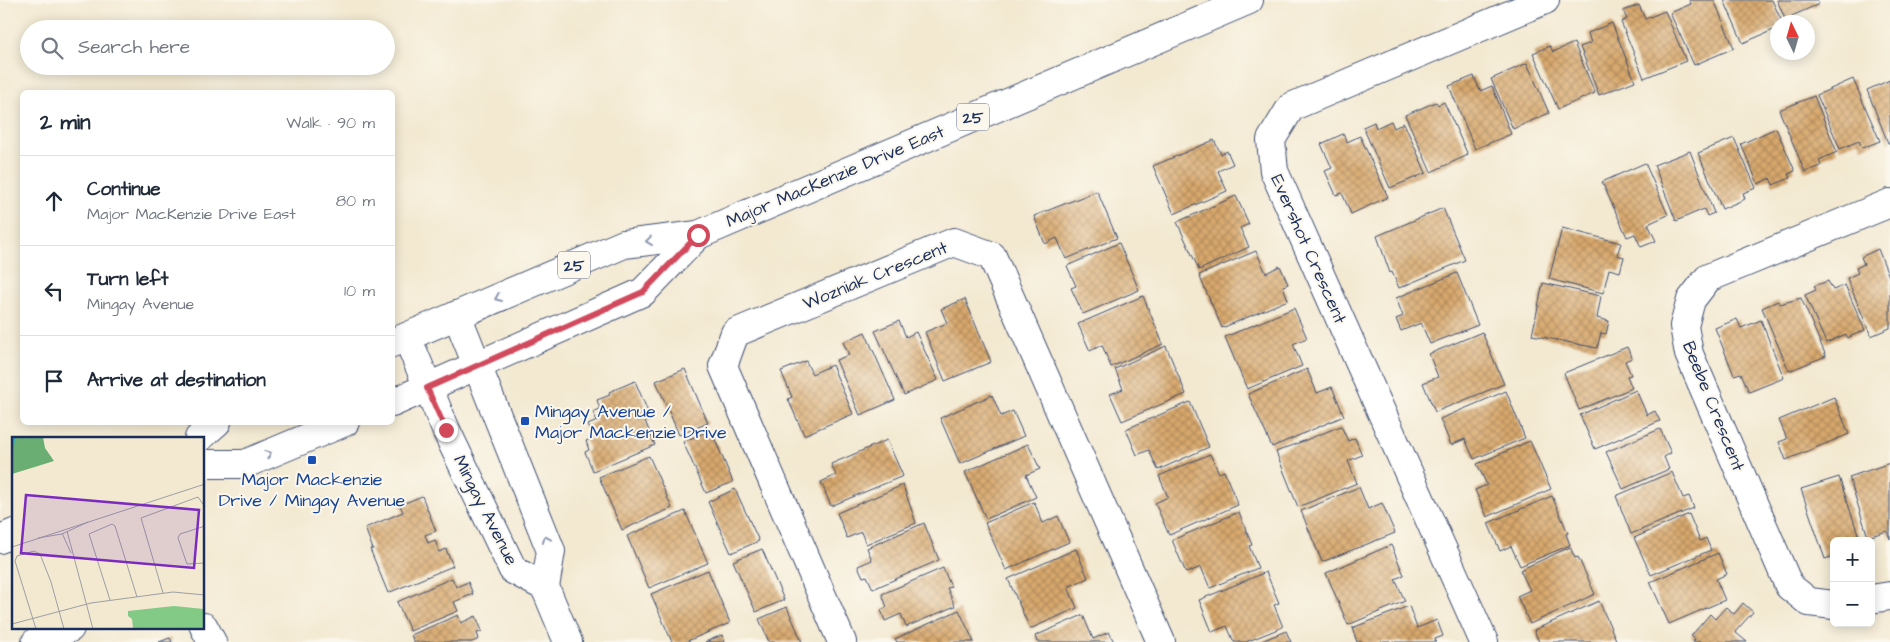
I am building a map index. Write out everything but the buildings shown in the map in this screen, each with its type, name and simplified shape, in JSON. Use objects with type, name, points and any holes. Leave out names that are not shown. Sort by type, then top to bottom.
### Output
[{"type":"street","name":"Major MacKenzie Drive East","points":[[400,340],[624,244],[698,235],[1249,0]]},
{"type":"street","name":"Evershot Crescent","points":[[1484,642],[1274,171],[1271,140],[1290,107],[1545,0]]},
{"type":"street","name":"Beebe Crescent","points":[[1830,604],[1809,602],[1789,586],[1689,354],[1684,326],[1692,300],[1708,278],[1890,203]]},
{"type":"street","name":"Major MacKenzie Drive East","points":[[395,402],[643,292],[698,235]]},
{"type":"street","name":"Wozniak Crescent","points":[[842,642],[723,366],[735,333],[954,242],[992,256],[1160,642]]},
{"type":"street","name":"Mingay Avenue","points":[[400,340],[427,388],[513,570],[545,586],[551,551],[457,315]]},
{"type":"street","points":[[200,437],[214,425]]},
{"type":"street","points":[[205,464],[245,464],[338,425]]},
{"type":"street","points":[[0,539],[12,534]]},
{"type":"street","points":[[545,586],[568,642]]},
{"type":"street","points":[[1875,599],[1890,596]]},
{"type":"street","points":[[205,629],[212,642]]},
{"type":"street","points":[[36,642],[65,630]]},
{"type":"place","name":"Mingay Avenue / Major Mackenzie Drive","points":[[525,421]]},
{"type":"place","name":"Major Mackenzie Drive / Mingay Avenue","points":[[312,460]]},
{"type":"route","points":[[446,430],[427,388],[643,292],[698,235]]}]
